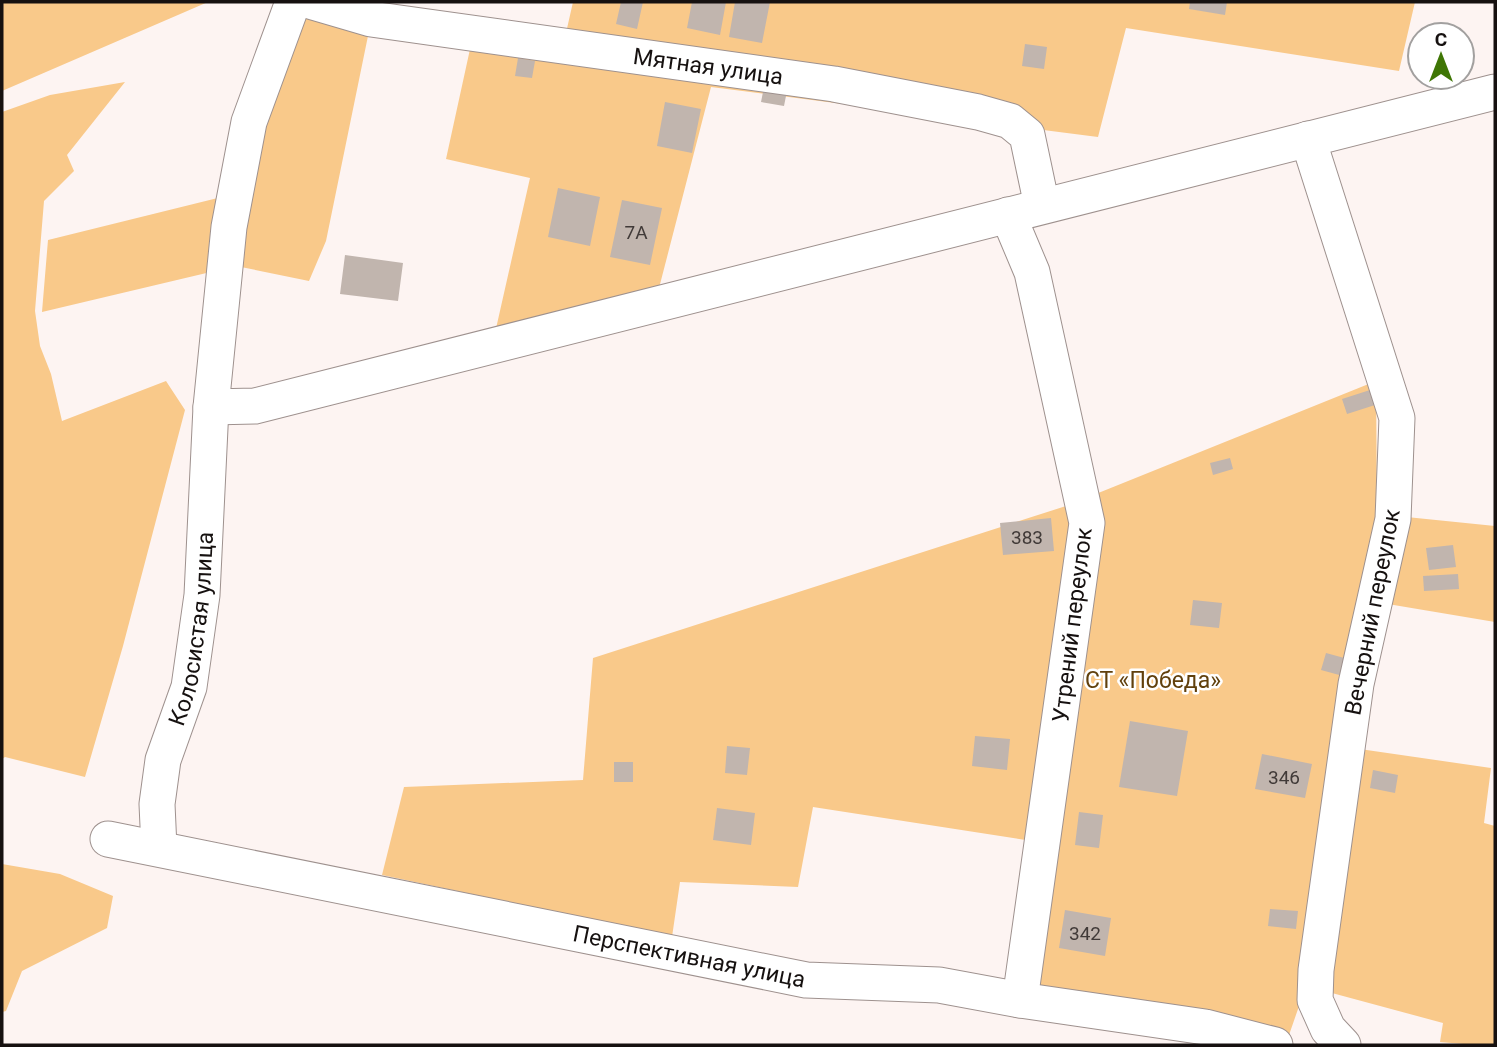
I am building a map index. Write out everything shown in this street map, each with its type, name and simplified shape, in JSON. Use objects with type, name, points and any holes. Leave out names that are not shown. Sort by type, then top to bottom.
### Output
[{"type":"street","name":"Колосистая улица","points":[[159,848],[157,804],[163,760],[189,687],[202,595],[211,407],[229,227],[249,122],[293,2]]},
{"type":"street","name":"Мятная улица","points":[[313,2],[371,19],[834,84],[978,112],[1010,121],[1027,135],[1042,206]]},
{"type":"street","points":[[211,407],[255,406],[1495,92]]},
{"type":"street","name":"Вечерний переулок","points":[[1308,139],[1397,418],[1393,519],[1356,684],[1316,970],[1315,1000],[1328,1029],[1343,1045]]},
{"type":"street","name":"Утрений переулок","points":[[1007,215],[1032,272],[1087,523],[1020,1000]]},
{"type":"street","name":"Перспективная улица","points":[[108,839],[806,980],[939,985],[1020,1000],[1205,1027],[1275,1045]]},
{"type":"green space","points":[[2,2],[208,2],[2,91]]},
{"type":"green space","points":[[573,2],[1415,2],[1411,21],[1406,21],[1406,41],[1399,71],[1126,28],[1098,137],[711,87],[658,292],[495,333],[530,178],[446,159],[472,40],[561,55]]},
{"type":"green space","points":[[306,12],[369,31],[326,241],[309,281],[236,266],[42,312],[48,240],[242,192]]},
{"type":"green space","points":[[125,82],[67,155],[74,171],[44,201],[35,311],[40,346],[51,374],[62,421],[166,381],[185,410],[123,646],[85,777],[5,757],[2,759],[2,112],[50,95]]},
{"type":"green space","name":"СТ «Победа»","points":[[1376,381],[1377,514],[1495,526],[1495,622],[1364,600],[1339,746],[1491,768],[1484,823],[1495,826],[1495,1045],[1440,1042],[1443,1023],[1306,986],[1289,1035],[1030,988],[1051,844],[813,807],[798,887],[680,882],[672,937],[382,875],[404,787],[583,780],[593,658],[1066,506]]},
{"type":"green space","points":[[2,864],[60,874],[113,896],[107,928],[22,971],[6,1011],[2,1012]]},
{"type":"building","points":[[621,2],[643,2],[637,29],[616,24]]},
{"type":"building","points":[[692,2],[726,2],[720,35],[687,28]]},
{"type":"building","points":[[735,2],[770,2],[762,43],[729,37]]},
{"type":"building","points":[[1190,2],[1227,2],[1225,15],[1189,9]]},
{"type":"building","points":[[1025,44],[1047,47],[1044,69],[1022,66]]},
{"type":"building","points":[[518,58],[535,61],[532,78],[515,76]]},
{"type":"building","points":[[764,87],[787,91],[784,106],[761,102]]},
{"type":"building","points":[[665,102],[701,109],[692,153],[657,146]]},
{"type":"building","points":[[558,188],[600,197],[590,246],[548,237]]},
{"type":"building","points":[[622,200],[662,208],[650,265],[610,257]]},
{"type":"building","points":[[345,255],[403,263],[398,301],[340,294]]},
{"type":"building","points":[[1370,390],[1375,405],[1347,414],[1342,399]]},
{"type":"building","points":[[1230,458],[1233,469],[1213,475],[1210,463]]},
{"type":"building","points":[[1051,518],[1054,551],[1003,555],[1000,523]]},
{"type":"building","points":[[1453,545],[1456,567],[1429,570],[1426,548]]},
{"type":"building","points":[[1458,574],[1459,589],[1424,591],[1423,576]]},
{"type":"building","points":[[1193,600],[1222,603],[1219,628],[1190,625]]},
{"type":"building","points":[[1326,653],[1348,659],[1343,676],[1321,670]]},
{"type":"building","points":[[1130,721],[1188,731],[1177,796],[1119,787]]},
{"type":"building","points":[[975,736],[1010,739],[1007,770],[972,766]]},
{"type":"building","points":[[727,746],[750,748],[747,775],[725,773]]},
{"type":"building","points":[[1262,754],[1312,764],[1305,798],[1255,789]]},
{"type":"building","points":[[614,762],[633,762],[633,782],[614,782]]},
{"type":"building","points":[[1373,770],[1398,775],[1395,793],[1370,788]]},
{"type":"building","points":[[717,808],[755,813],[751,845],[713,840]]},
{"type":"building","points":[[1079,812],[1103,815],[1099,848],[1075,845]]},
{"type":"building","points":[[1270,909],[1298,911],[1296,929],[1268,926]]},
{"type":"building","points":[[1065,910],[1111,918],[1105,956],[1059,948]]}]
